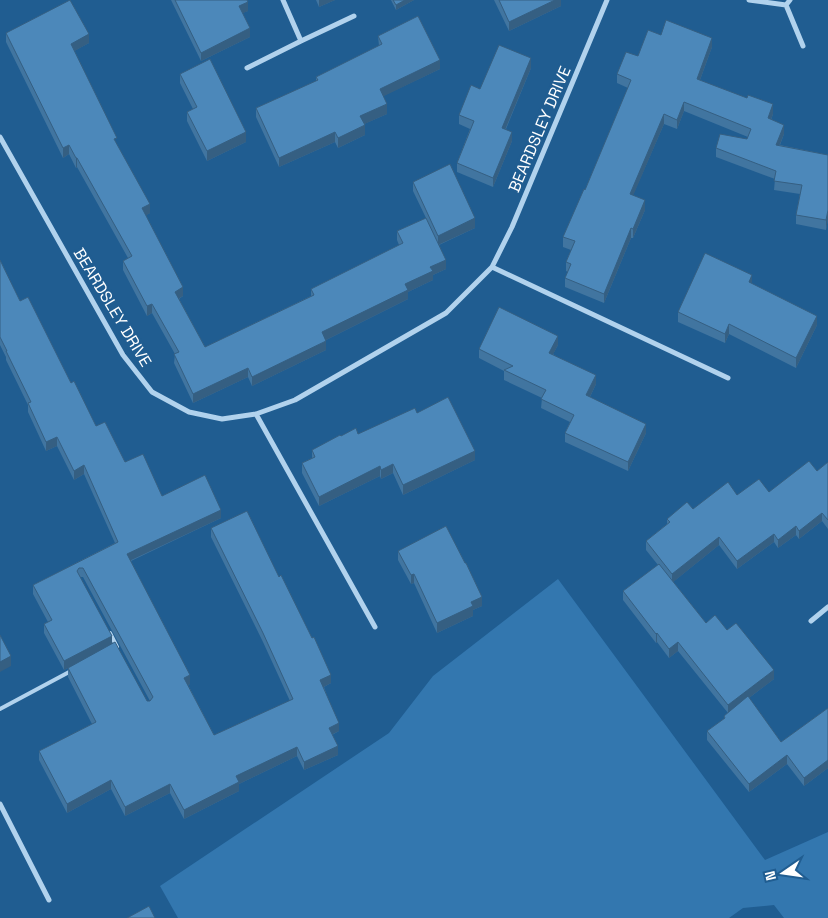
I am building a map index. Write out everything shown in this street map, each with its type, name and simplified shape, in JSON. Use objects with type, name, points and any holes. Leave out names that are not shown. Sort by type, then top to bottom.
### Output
[{"type":"street","points":[[283,0],[301,41]]},
{"type":"street","name":"BEARDSLEY DRIVE","points":[[0,137],[124,355],[152,392],[189,412],[222,419],[256,414],[295,400],[446,313],[492,267],[512,227],[606,0]]},
{"type":"street","points":[[750,0],[786,5]]},
{"type":"street","points":[[786,5],[790,0]]},
{"type":"street","points":[[786,5],[803,46]]},
{"type":"street","points":[[248,68],[354,16]]},
{"type":"street","points":[[492,267],[728,378]]},
{"type":"street","points":[[256,414],[375,627]]},
{"type":"street","points":[[811,621],[828,608]]},
{"type":"street","points":[[0,804],[49,900]]},
{"type":"lane","points":[[108,630],[121,654]]},
{"type":"lane","points":[[108,650],[117,646]]},
{"type":"lane","points":[[0,709],[75,668]]},
{"type":"shaded area","points":[[558,579],[765,860],[828,832],[828,918],[784,918],[774,905],[743,908],[729,918],[178,918],[160,886],[389,733],[433,676]]},
{"type":"building","points":[[70,0],[89,34],[71,44],[117,138],[114,139],[150,204],[142,208],[183,287],[175,292],[205,347],[314,295],[311,289],[403,243],[397,231],[426,218],[446,260],[430,267],[433,271],[405,284],[408,290],[322,332],[326,341],[252,377],[248,368],[193,394],[174,354],[179,352],[152,304],[147,306],[123,261],[132,256],[69,145],[63,148],[6,33]]},
{"type":"building","points":[[175,0],[247,0],[248,2],[239,6],[250,28],[201,53]]},
{"type":"building","points":[[393,0],[405,0],[396,5]]},
{"type":"building","points":[[499,0],[555,0],[509,22]]},
{"type":"building","points":[[418,16],[440,60],[380,89],[387,104],[360,116],[365,125],[338,138],[335,132],[279,158],[256,108],[318,80],[316,77],[382,44],[378,36]]},
{"type":"building","points":[[666,20],[712,38],[697,79],[747,98],[748,95],[773,104],[768,118],[784,125],[776,145],[828,155],[828,210],[826,220],[796,215],[802,185],[774,181],[776,171],[716,148],[720,134],[747,139],[751,129],[684,102],[677,120],[664,114],[630,194],[645,200],[633,229],[631,228],[604,294],[565,278],[571,264],[566,262],[575,241],[563,237],[585,190],[631,80],[617,74],[626,52],[638,56],[648,30],[661,35]]},
{"type":"building","points":[[499,45],[531,58],[502,128],[512,132],[493,178],[457,163],[474,121],[459,115],[471,85],[480,89]]},
{"type":"building","points":[[210,59],[246,132],[207,151],[187,112],[197,107],[180,74]]},
{"type":"building","points":[[450,164],[475,218],[438,236],[413,182]]},
{"type":"building","points":[[705,253],[752,275],[749,282],[817,316],[796,358],[729,324],[725,334],[678,312]]},
{"type":"building","points":[[0,260],[20,301],[28,297],[71,383],[74,381],[96,426],[105,422],[125,462],[143,454],[162,496],[205,475],[221,510],[127,554],[190,675],[184,678],[214,735],[293,699],[211,528],[247,511],[279,577],[281,575],[312,638],[314,637],[331,675],[320,680],[339,723],[329,728],[338,746],[304,762],[297,747],[236,776],[239,782],[184,810],[170,784],[125,807],[111,780],[67,804],[39,751],[96,722],[68,668],[115,642],[147,701],[150,701],[153,697],[83,568],[79,568],[77,571],[112,636],[64,661],[44,624],[52,620],[33,585],[118,542],[84,465],[74,471],[57,437],[46,442],[28,403],[31,402],[0,337]]},
{"type":"building","points":[[499,307],[558,336],[549,353],[596,375],[586,395],[646,424],[628,462],[565,433],[574,415],[541,399],[546,390],[504,370],[513,366],[479,349]]},
{"type":"building","points":[[448,397],[475,451],[403,485],[393,464],[381,470],[380,466],[319,497],[302,463],[315,457],[312,450],[356,428],[358,434],[415,408],[417,413]]},
{"type":"building","points":[[809,461],[817,471],[828,462],[828,520],[822,513],[799,531],[796,526],[778,540],[774,534],[737,561],[719,537],[672,574],[646,541],[670,522],[667,519],[687,502],[693,509],[728,482],[737,495],[759,479],[769,492]]},
{"type":"building","points":[[446,526],[482,597],[471,602],[473,606],[437,623],[414,574],[411,575],[398,551]]},
{"type":"building","points":[[659,564],[706,623],[715,615],[727,630],[736,623],[774,670],[728,705],[678,642],[669,649],[623,591]]},
{"type":"building","points":[[0,635],[11,656],[0,662]]},
{"type":"building","points":[[748,696],[781,742],[828,708],[828,760],[804,778],[787,755],[749,784],[707,731],[725,718],[724,716]]},
{"type":"building","points":[[149,906],[155,918],[127,918]]}]
